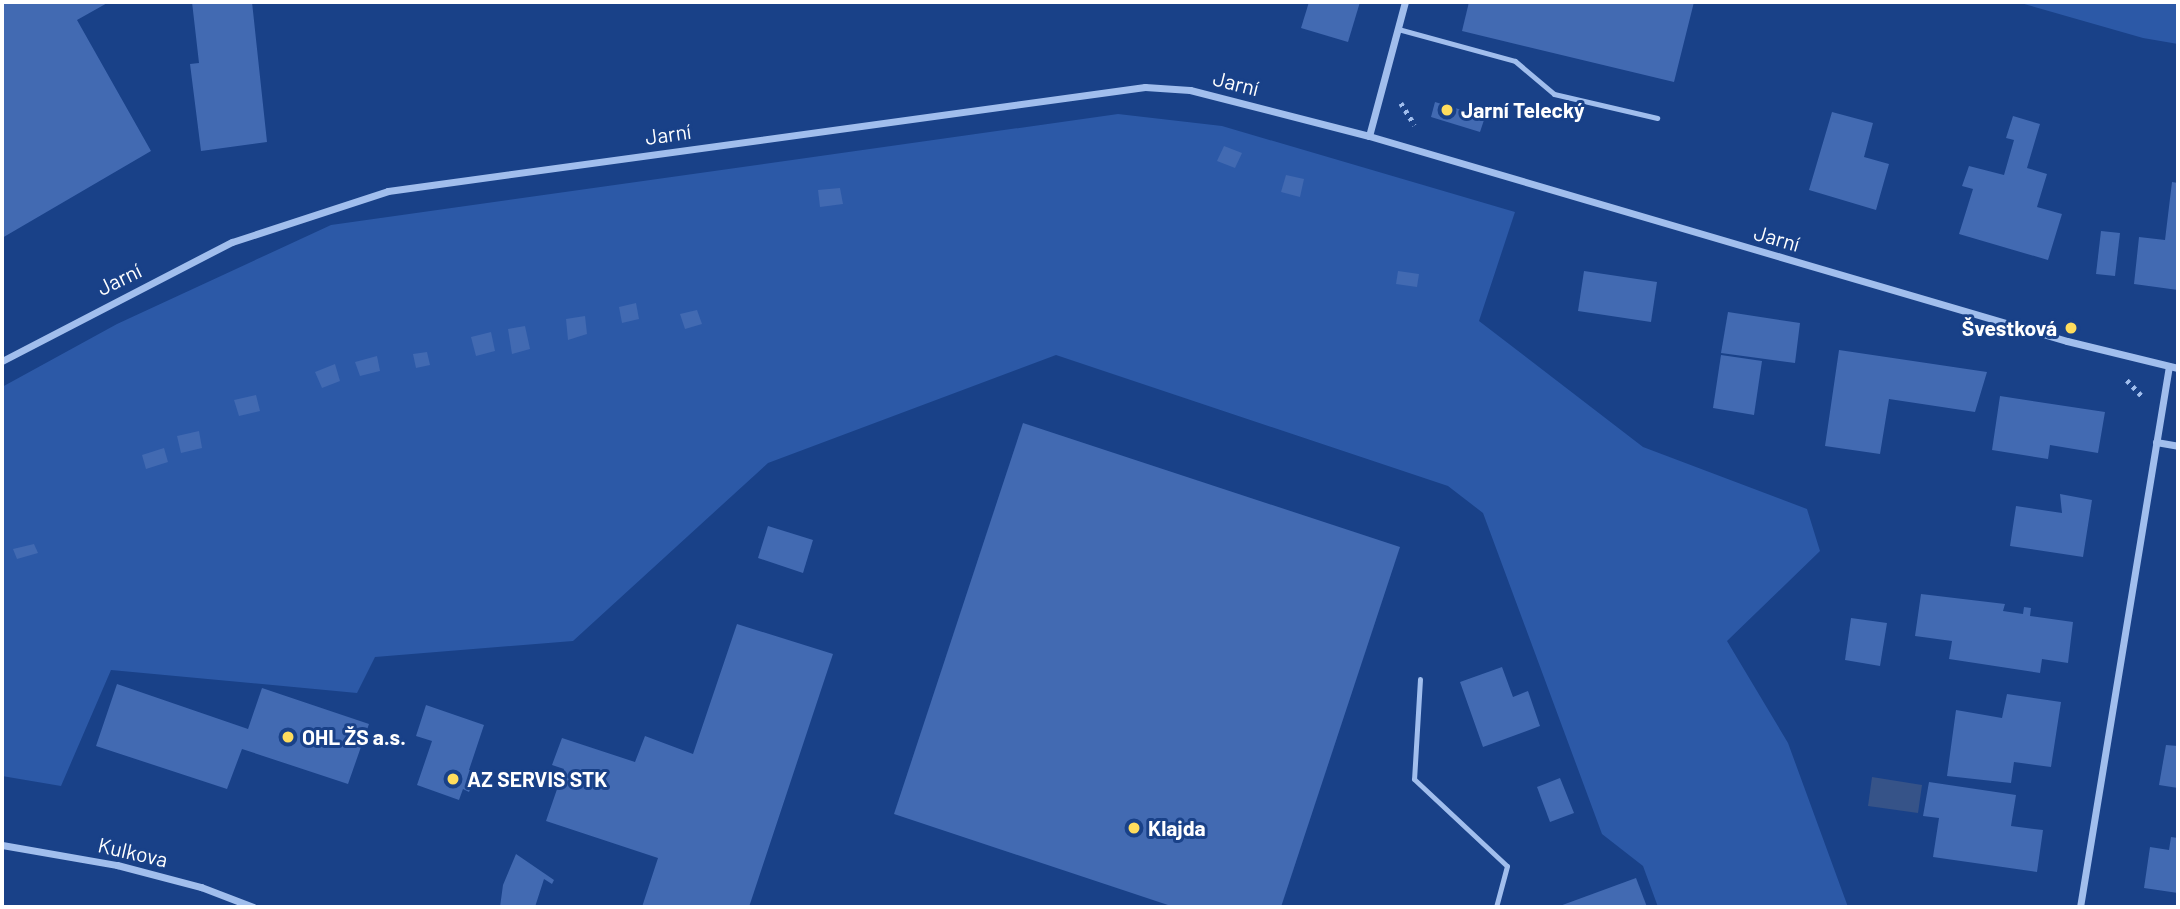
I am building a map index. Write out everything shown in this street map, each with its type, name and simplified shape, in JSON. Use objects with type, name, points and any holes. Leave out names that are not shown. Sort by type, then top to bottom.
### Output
[{"type":"street","points":[[1368,136],[1405,2]]},
{"type":"street","name":"Jarní","points":[[2,361],[232,242],[388,191],[1145,87],[1190,90],[1368,136],[2067,341],[2178,368]]},
{"type":"street","points":[[2080,907],[2169,366]]},
{"type":"street","points":[[2156,442],[2178,446]]},
{"type":"street","name":"Kulkova","points":[[2,845],[117,865],[201,887],[253,907]]},
{"type":"lane","points":[[1398,29],[1515,61],[1554,94],[1657,118]]},
{"type":"lane","points":[[1420,679],[1415,779],[1507,866],[1496,907]]},
{"type":"path","points":[[1398,93],[1409,118],[1423,130]]},
{"type":"path","points":[[2115,376],[2134,384],[2143,406]]},
{"type":"shaded area","points":[[2017,2],[2178,2],[2178,44],[2143,38]]},
{"type":"shaded area","points":[[1118,114],[1222,126],[1515,212],[1479,321],[1643,447],[1807,509],[1820,551],[1727,641],[1788,743],[1848,907],[1658,907],[1643,866],[1602,834],[1483,513],[1448,486],[1056,355],[768,463],[573,641],[375,657],[357,693],[111,670],[61,786],[2,776],[2,387],[117,324],[331,225]]},
{"type":"shaded area","points":[[1872,777],[1922,785],[1918,813],[1868,806]]},
{"type":"building","points":[[2,2],[109,2],[77,20],[151,151],[2,238]]},
{"type":"building","points":[[192,2],[252,2],[267,142],[201,151],[190,64],[199,63]]},
{"type":"building","points":[[1309,2],[1360,2],[1348,42],[1301,28]]},
{"type":"building","points":[[1469,2],[1694,2],[1674,82],[1462,31]]},
{"type":"building","name":"Jarní Telecký","points":[[1435,102],[1485,117],[1480,132],[1431,117]]},
{"type":"building","points":[[1832,112],[1873,123],[1864,157],[1889,164],[1876,210],[1809,190]]},
{"type":"building","points":[[2013,116],[2040,124],[2027,168],[2047,174],[2037,207],[2062,214],[2048,260],[1959,234],[1973,189],[1962,186],[1969,166],[2004,175],[2014,140],[2006,138]]},
{"type":"building","points":[[1224,146],[1242,153],[1235,168],[1217,161]]},
{"type":"building","points":[[1286,175],[1304,179],[1300,197],[1281,192]]},
{"type":"building","points":[[2172,182],[2178,183],[2178,290],[2134,284],[2139,237],[2165,240]]},
{"type":"building","points":[[840,188],[843,204],[820,207],[818,190]]},
{"type":"building","points":[[2101,231],[2120,233],[2115,276],[2096,274]]},
{"type":"building","points":[[1398,271],[1419,274],[1417,287],[1396,284]]},
{"type":"building","points":[[1584,271],[1657,282],[1651,322],[1578,311]]},
{"type":"building","points":[[636,303],[639,319],[622,323],[619,307]]},
{"type":"building","points":[[697,310],[702,324],[685,329],[680,314]]},
{"type":"building","points":[[1728,312],[1800,323],[1795,363],[1721,353]]},
{"type":"building","points":[[585,316],[587,334],[568,340],[566,319]]},
{"type":"building","points":[[525,326],[530,349],[512,354],[508,329]]},
{"type":"building","points":[[491,332],[495,351],[476,356],[471,337]]},
{"type":"building","points":[[1839,350],[1987,372],[1975,412],[1889,399],[1880,454],[1825,446]]},
{"type":"building","points":[[427,352],[430,365],[416,368],[413,354]]},
{"type":"building","points":[[1721,355],[1762,361],[1754,415],[1713,408]]},
{"type":"building","points":[[377,356],[380,371],[360,376],[355,362]]},
{"type":"building","points":[[335,364],[340,381],[322,388],[315,372]]},
{"type":"building","points":[[256,395],[260,411],[239,416],[234,400]]},
{"type":"building","points":[[2000,396],[2105,412],[2098,453],[2050,445],[2048,459],[1992,450]]},
{"type":"building","points":[[1023,423],[1400,547],[1281,907],[1174,907],[894,814]]},
{"type":"building","points":[[199,431],[202,448],[181,453],[177,436]]},
{"type":"building","points":[[164,448],[168,462],[146,469],[142,455]]},
{"type":"building","points":[[2060,494],[2092,500],[2083,557],[2010,546],[2016,506],[2062,513]]},
{"type":"building","points":[[768,526],[813,540],[803,573],[758,558]]},
{"type":"building","points":[[34,544],[38,553],[17,559],[13,549]]},
{"type":"building","points":[[1921,594],[2005,604],[2003,611],[2023,614],[2024,607],[2031,608],[2030,616],[2073,622],[2068,663],[2042,659],[2040,673],[1949,659],[1952,641],[1915,636]]},
{"type":"building","points":[[1851,618],[1887,623],[1880,666],[1845,660]]},
{"type":"building","points":[[737,624],[833,654],[749,907],[642,907],[658,858],[546,821],[564,769],[552,765],[562,738],[635,762],[645,736],[693,754]]},
{"type":"building","points":[[1502,667],[1513,697],[1528,691],[1540,726],[1483,747],[1460,682]]},
{"type":"building","points":[[117,684],[248,729],[262,688],[369,724],[348,784],[242,749],[227,789],[96,746]]},
{"type":"building","points":[[2007,694],[2061,702],[2051,767],[2014,762],[2011,783],[1947,776],[1956,710],[2002,718]]},
{"type":"building","points":[[426,705],[484,725],[469,770],[476,773],[469,792],[463,789],[459,800],[417,785],[432,741],[416,736]]},
{"type":"building","points":[[2166,745],[2178,746],[2178,788],[2159,785]]},
{"type":"building","points":[[1560,778],[1574,813],[1550,822],[1537,787]]},
{"type":"building","points":[[1929,782],[2016,795],[2011,826],[2043,830],[2037,872],[1933,857],[1939,818],[1923,816]]},
{"type":"building","points":[[2171,837],[2178,838],[2178,893],[2144,888],[2150,847],[2169,850]]},
{"type":"building","points":[[516,854],[554,880],[552,884],[544,879],[535,907],[500,907],[503,885]]},
{"type":"building","points":[[1636,878],[1647,907],[1557,907]]},
{"type":"place","name":"Jarní Telecký","points":[[1447,110]]},
{"type":"place","name":"Švestková","points":[[2071,328]]},
{"type":"place","name":"OHL ŽS a.s.","points":[[288,737]]},
{"type":"place","name":"AZ SERVIS STK","points":[[453,779]]},
{"type":"place","name":"Klajda","points":[[1134,828]]}]
